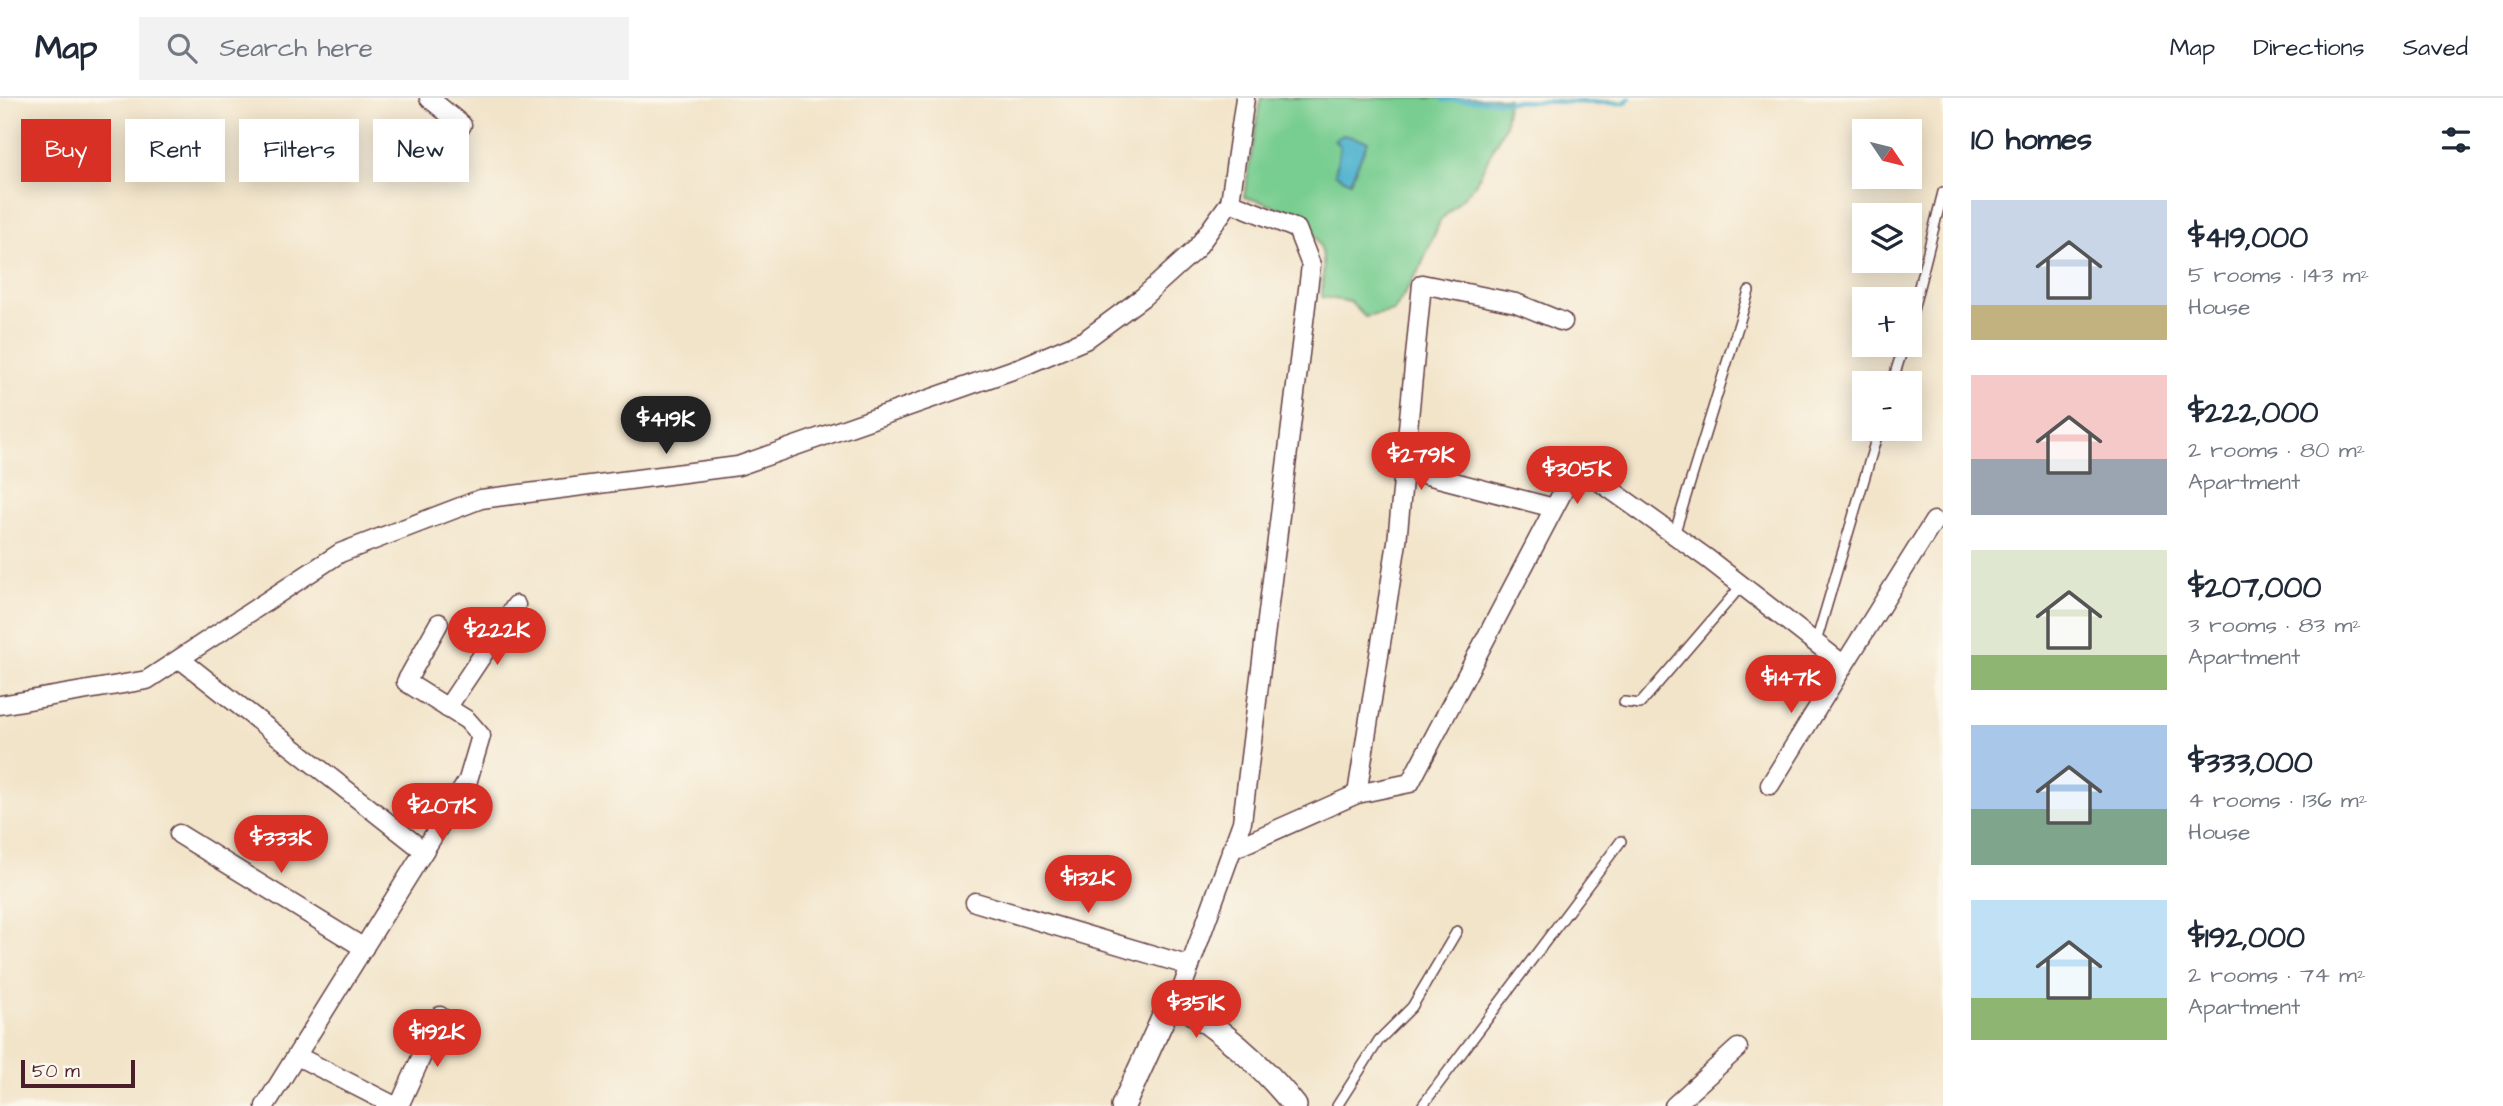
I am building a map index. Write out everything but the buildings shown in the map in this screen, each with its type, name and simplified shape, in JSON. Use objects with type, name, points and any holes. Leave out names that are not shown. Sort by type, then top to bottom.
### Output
[{"type":"street","points":[[429,98],[455,119]]},
{"type":"street","points":[[0,705],[147,680],[340,553],[481,499],[738,466],[1021,367],[1085,340],[1143,297],[1196,249],[1230,202],[1245,98]]},
{"type":"street","points":[[1177,1002],[1242,822],[1311,265],[1297,229],[1230,202]]},
{"type":"street","points":[[1357,794],[1397,542],[1422,284],[1516,303],[1563,322]]},
{"type":"street","points":[[1404,469],[1555,508]]},
{"type":"street","points":[[1231,850],[1357,794],[1410,783],[1570,478],[1586,472],[1742,585],[1844,665]]},
{"type":"street","points":[[1770,785],[1934,521]]},
{"type":"street","points":[[447,708],[516,605]]},
{"type":"street","points":[[265,1106],[468,780],[481,736],[467,720],[406,682],[439,623]]},
{"type":"street","points":[[180,659],[424,851]]},
{"type":"street","points":[[179,834],[364,948]]},
{"type":"street","points":[[975,902],[1190,966]]},
{"type":"street","points":[[1123,1106],[1170,1003],[1177,1002],[1212,1024],[1251,1059],[1295,1106]]},
{"type":"street","points":[[297,1056],[397,1106],[440,1016]]},
{"type":"street","points":[[1674,1106],[1738,1048]]},
{"type":"lane","points":[[1919,287],[1943,191]]},
{"type":"lane","points":[[1674,535],[1749,291]]},
{"type":"lane","points":[[1816,642],[1875,441]]},
{"type":"lane","points":[[1624,702],[1640,704],[1742,585]]},
{"type":"lane","points":[[1422,1106],[1621,841]]},
{"type":"lane","points":[[1337,1106],[1379,1040],[1412,1007],[1457,931]]},
{"type":"green space","points":[[1261,98],[1508,98],[1505,125],[1475,185],[1440,221],[1421,266],[1394,311],[1365,317],[1350,302],[1322,297],[1322,252],[1310,229],[1280,208],[1244,197]]},
{"type":"water","points":[[1343,135],[1368,141],[1350,182],[1335,174],[1340,147],[1334,140]]},
{"type":"waterway","points":[[1442,100],[1625,103],[1629,98]]}]
